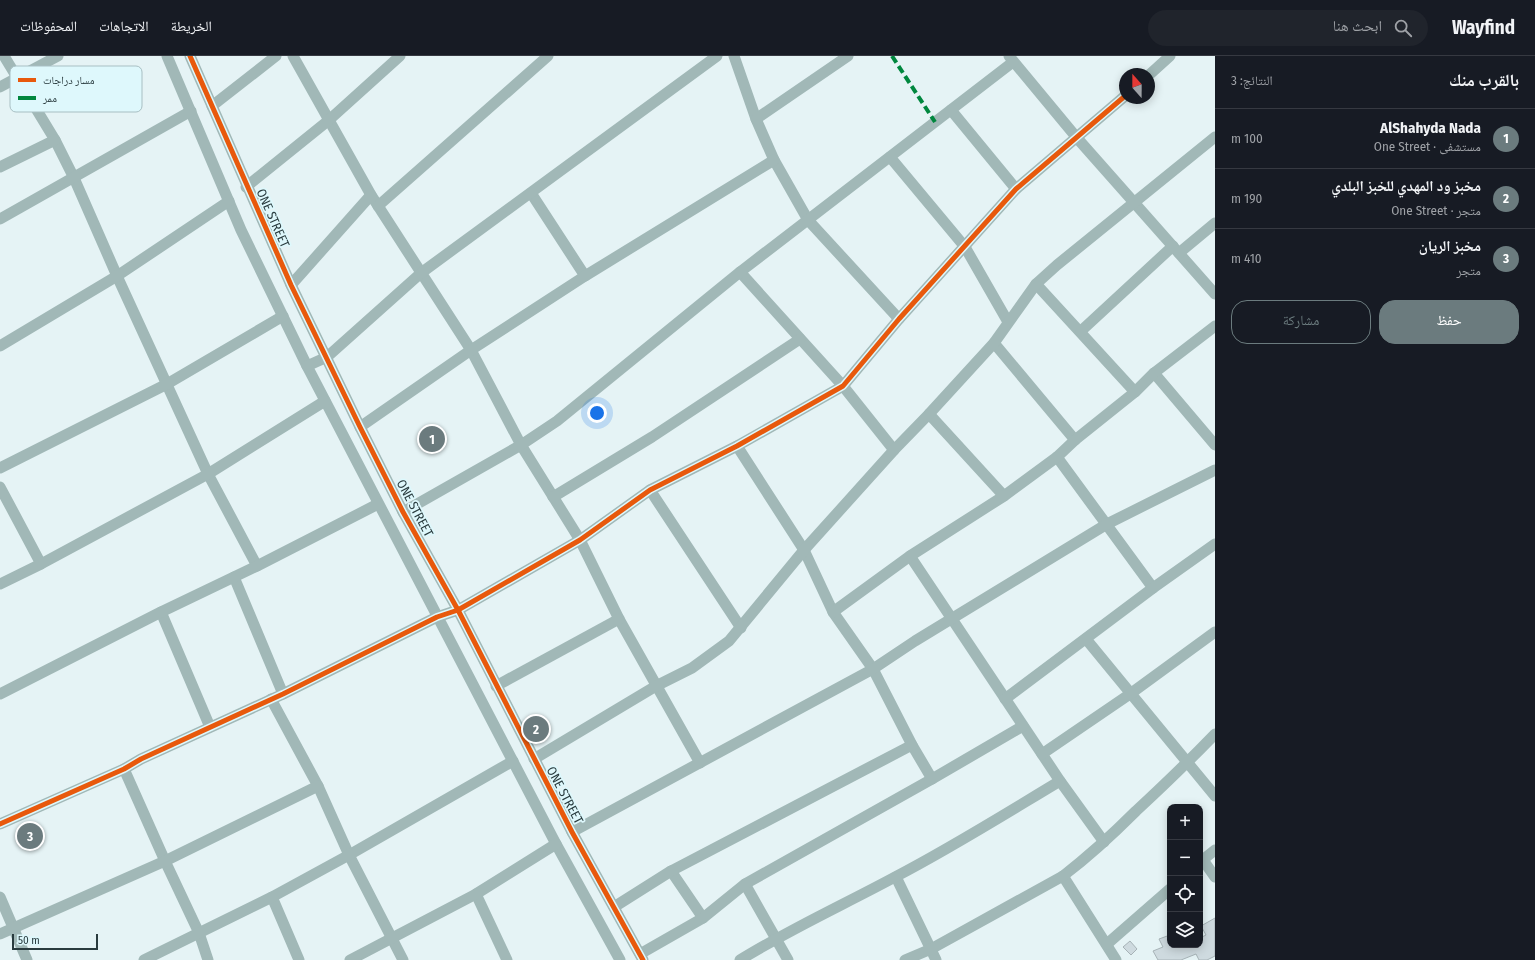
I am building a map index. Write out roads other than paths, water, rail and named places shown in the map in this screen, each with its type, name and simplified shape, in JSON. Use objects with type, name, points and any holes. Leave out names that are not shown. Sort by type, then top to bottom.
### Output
[{"type":"street","points":[[4,56],[10,66]]},
{"type":"street","points":[[39,66],[58,56]]},
{"type":"street","points":[[167,56],[229,200],[307,366],[512,761],[620,960]]},
{"type":"street","name":"ONE STREET","points":[[190,56],[246,187],[291,285],[360,427],[403,512],[458,610],[572,832],[641,957]]},
{"type":"street","points":[[212,106],[276,56]]},
{"type":"street","points":[[293,56],[371,195],[471,350],[521,445],[580,540],[619,619],[700,763]]},
{"type":"street","points":[[246,187],[329,120],[400,56]]},
{"type":"street","points":[[378,206],[548,56]]},
{"type":"street","points":[[307,366],[327,357],[421,273],[717,56]]},
{"type":"street","points":[[734,56],[756,119],[774,160],[808,220],[900,319]]},
{"type":"street","points":[[756,119],[848,56]]},
{"type":"street","points":[[1155,69],[1170,56]]},
{"type":"street","points":[[403,512],[521,445],[557,421],[740,272],[951,110],[1011,59],[1077,138],[1215,294]]},
{"type":"street","points":[[0,87],[10,82]]},
{"type":"street","points":[[0,823],[124,769],[141,759],[283,694],[437,617],[458,610],[580,540],[650,490],[737,446],[843,386],[900,319],[1016,189],[1119,101]]},
{"type":"street","points":[[951,110],[1016,189]]},
{"type":"street","points":[[38,112],[55,140],[74,178],[117,276],[208,474],[256,566]]},
{"type":"street","points":[[0,220],[191,112]]},
{"type":"street","points":[[534,759],[656,686],[692,668],[729,641],[804,550],[894,450],[994,343],[1036,284],[1057,265],[1215,137]]},
{"type":"street","points":[[0,167],[55,140]]},
{"type":"street","points":[[890,157],[965,247],[1008,322]]},
{"type":"street","points":[[360,427],[471,350],[585,276],[774,160]]},
{"type":"street","points":[[531,193],[585,276]]},
{"type":"street","points":[[291,285],[371,195]]},
{"type":"street","points":[[0,346],[117,276],[229,200]]},
{"type":"street","points":[[1081,331],[1176,250],[1215,223]]},
{"type":"street","points":[[740,272],[843,386],[894,450]]},
{"type":"street","points":[[1036,284],[1081,331],[1135,392]]},
{"type":"street","points":[[0,468],[166,384],[283,316]]},
{"type":"street","points":[[833,612],[910,556],[1004,496],[1057,457],[1075,440],[1135,392],[1154,373],[1215,326]]},
{"type":"street","points":[[553,497],[652,437],[800,339]]},
{"type":"street","points":[[994,343],[1075,440]]},
{"type":"street","points":[[1154,373],[1215,446]]},
{"type":"street","points":[[0,584],[41,564],[208,474],[325,401]]},
{"type":"street","points":[[929,414],[1004,496]]},
{"type":"street","points":[[737,446],[804,550],[833,612],[873,670],[932,779]]},
{"type":"street","points":[[1057,457],[1153,588]]},
{"type":"street","points":[[572,832],[873,670],[916,641],[1107,524],[1215,470]]},
{"type":"street","points":[[0,488],[41,564]]},
{"type":"street","points":[[650,490],[741,628]]},
{"type":"street","points":[[0,694],[378,504]]},
{"type":"street","points":[[1005,699],[1153,588],[1215,544]]},
{"type":"street","points":[[910,556],[953,618],[1060,782],[1104,842]]},
{"type":"street","points":[[234,577],[283,694]]},
{"type":"street","points":[[161,612],[210,727]]},
{"type":"street","points":[[496,686],[619,619]]},
{"type":"street","points":[[1042,754],[1130,694],[1215,632]]},
{"type":"street","points":[[1086,639],[1215,796]]},
{"type":"street","points":[[271,699],[318,786],[349,855],[403,960]]},
{"type":"street","points":[[641,957],[703,918],[745,884],[1023,726]]},
{"type":"street","points":[[905,960],[931,948],[1063,876],[1083,861],[1104,842],[1187,763],[1215,734]]},
{"type":"street","points":[[614,906],[671,871],[912,744]]},
{"type":"street","points":[[144,960],[272,896],[349,855],[512,761]]},
{"type":"street","points":[[124,769],[199,933],[208,960]]},
{"type":"street","points":[[740,960],[775,938],[896,877],[947,849],[1060,782]]},
{"type":"street","points":[[0,934],[165,861],[318,786]]},
{"type":"street","points":[[350,960],[393,939],[476,894],[556,844]]},
{"type":"street","points":[[1203,859],[1215,850]]},
{"type":"street","points":[[1203,863],[1215,877]]},
{"type":"street","points":[[671,871],[703,918]]},
{"type":"street","points":[[1063,876],[1116,960]]},
{"type":"street","points":[[896,877],[936,960]]},
{"type":"street","points":[[745,884],[788,960]]},
{"type":"street","points":[[1107,944],[1167,892]]},
{"type":"street","points":[[476,894],[507,960]]},
{"type":"street","points":[[272,896],[299,960]]},
{"type":"street","points":[[0,897],[27,960]]},
{"type":"place","name":"AlShahyda Nada","points":[[432,439]]},
{"type":"place","name":"مخبز ود المهدي للخبز البلدي","points":[[536,729]]},
{"type":"place","name":"مخبز الريان","points":[[30,836]]}]
